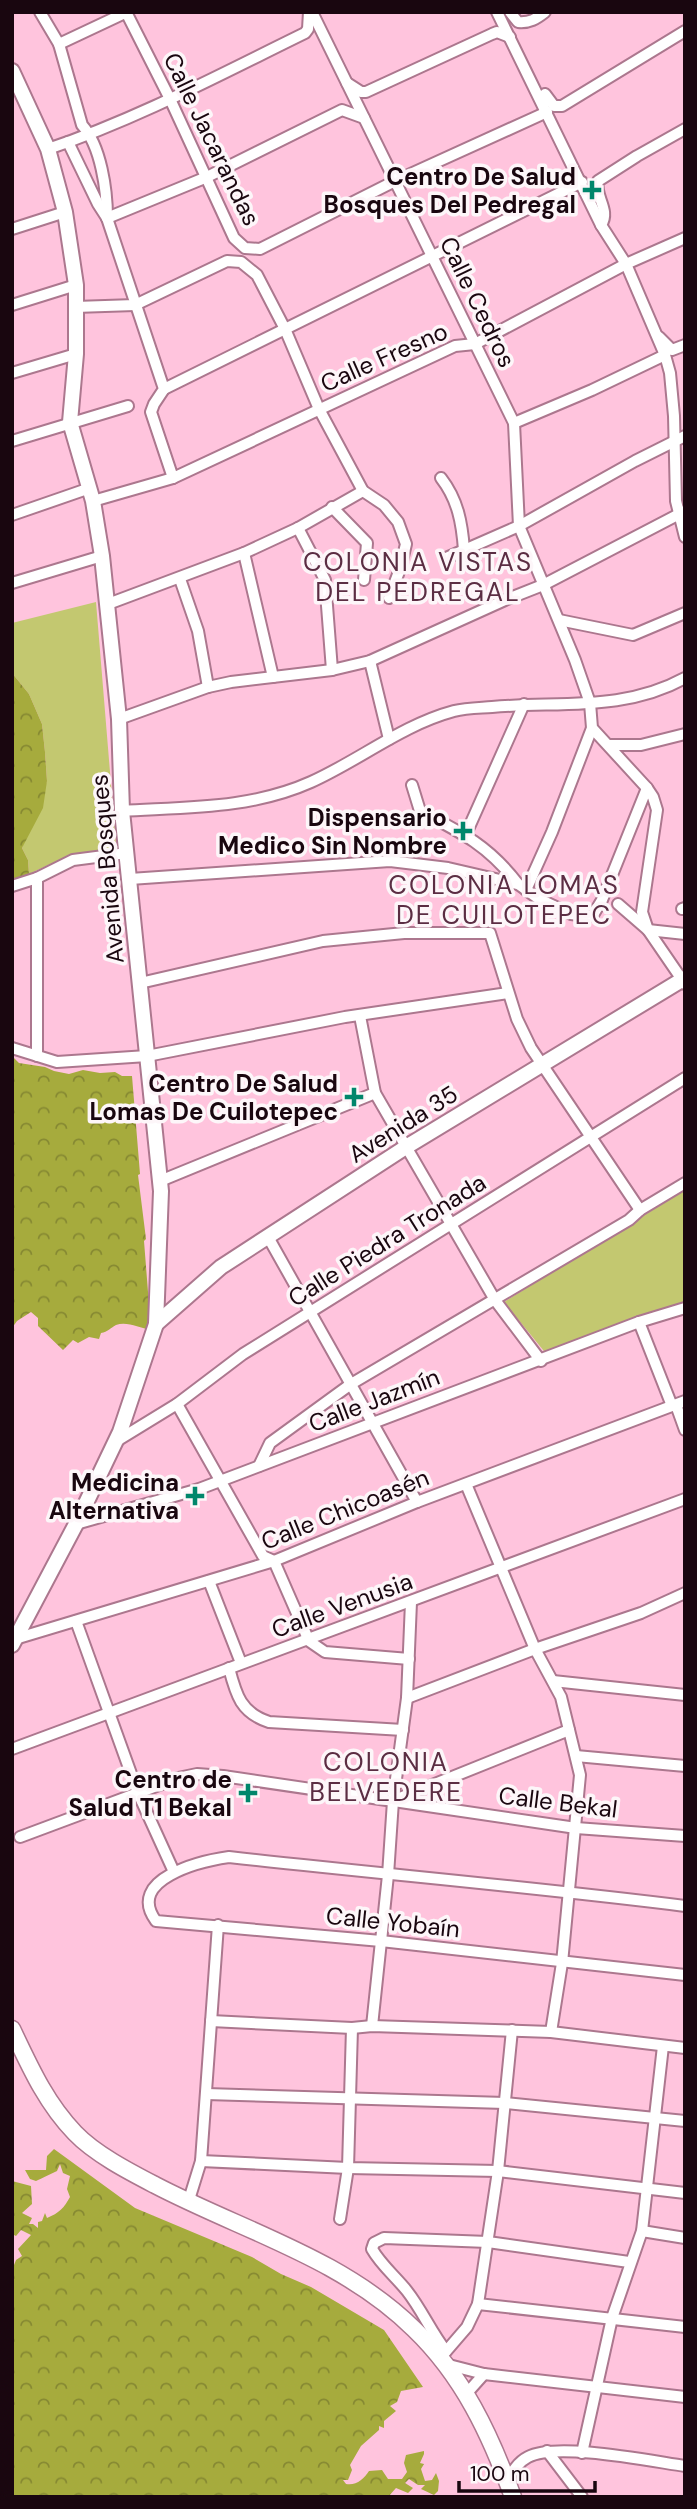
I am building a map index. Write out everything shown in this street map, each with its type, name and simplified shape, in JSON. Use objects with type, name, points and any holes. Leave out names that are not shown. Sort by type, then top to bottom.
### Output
[{"type":"main road","points":[[12,2029],[33,2075],[52,2106],[77,2136],[127,2170],[188,2203],[289,2246],[336,2270],[414,2328],[444,2357],[467,2393],[483,2422],[510,2489]]},
{"type":"street","points":[[40,12],[59,44],[82,125],[90,134],[107,193],[107,218]]},
{"type":"street","points":[[59,44],[126,12]]},
{"type":"street","name":"Calle Jacarandas","points":[[126,12],[170,99],[234,238],[245,247],[260,249],[395,181],[581,96],[685,31]]},
{"type":"street","points":[[48,149],[170,99],[305,33],[310,12]]},
{"type":"street","name":"Calle Cedros","points":[[310,12],[514,423],[520,526],[590,703],[592,728]]},
{"type":"street","points":[[497,12],[525,67],[553,110],[560,137],[601,225],[626,264],[665,355],[680,439],[681,513],[685,537]]},
{"type":"street","points":[[510,12],[518,22],[525,23],[533,21],[545,12]]},
{"type":"street","points":[[346,83],[366,92],[497,32],[510,37]]},
{"type":"street","name":"Avenida Bosques","points":[[13,73],[48,149],[65,212],[76,285],[76,354],[70,422],[91,494],[108,604],[119,719],[122,811],[160,1181],[156,1324],[115,1442],[76,1524],[14,1642]]},
{"type":"street","points":[[107,218],[207,177],[342,110],[364,118]]},
{"type":"street","points":[[601,225],[605,213],[597,189],[598,181],[685,129]]},
{"type":"street","points":[[68,142],[107,218],[164,390]]},
{"type":"street","points":[[173,478],[151,412],[164,390],[582,181]]},
{"type":"street","points":[[12,229],[65,212]]},
{"type":"street","name":"Calle Fresno","points":[[12,515],[91,494],[173,478],[455,346],[475,344],[626,264],[685,237]]},
{"type":"street","name":"Calle Jacarandas","points":[[75,307],[135,305],[227,261],[241,262],[257,275],[285,329],[319,409],[363,491]]},
{"type":"street","points":[[12,305],[76,285]]},
{"type":"street","points":[[657,336],[672,350],[685,345]]},
{"type":"street","points":[[12,373],[76,354]]},
{"type":"street","points":[[514,423],[665,355]]},
{"type":"street","points":[[12,441],[128,406]]},
{"type":"street","points":[[446,558],[520,526],[635,461],[680,439]]},
{"type":"street","points":[[441,478],[454,496],[464,550]]},
{"type":"street","points":[[108,604],[180,579],[244,552],[298,528],[363,491],[384,505],[398,522],[406,544],[389,597]]},
{"type":"street","points":[[332,508],[367,543],[364,580]]},
{"type":"street","points":[[119,719],[208,687],[332,670],[370,662],[543,585],[681,513]]},
{"type":"street","points":[[298,528],[325,580],[332,670]]},
{"type":"street","points":[[244,552],[273,677]]},
{"type":"street","points":[[12,583],[102,556]]},
{"type":"street","points":[[180,579],[198,631],[208,687]]},
{"type":"street","points":[[559,620],[633,635],[685,613]]},
{"type":"street","points":[[370,662],[389,739]]},
{"type":"street","points":[[122,811],[225,806],[252,802],[312,782],[411,727],[458,710],[637,698],[685,678]]},
{"type":"street","points":[[466,834],[524,704]]},
{"type":"street","points":[[592,728],[647,788],[657,810],[642,912],[648,930]]},
{"type":"street","points":[[522,887],[552,832],[592,728]]},
{"type":"street","points":[[610,746],[641,746],[685,734]]},
{"type":"street","points":[[412,785],[420,811],[466,834],[500,861],[522,887]]},
{"type":"street","points":[[130,879],[390,861],[448,868],[522,887],[571,914],[593,915],[602,900],[647,788]]},
{"type":"street","points":[[12,886],[37,878],[74,860],[127,853]]},
{"type":"street","points":[[37,878],[37,1056]]},
{"type":"street","points":[[618,904],[648,930],[684,980]]},
{"type":"street","points":[[648,930],[685,934]]},
{"type":"street","points":[[140,983],[323,941],[404,933],[489,933],[524,1034],[640,1210]]},
{"type":"street","name":"Avenida 35","points":[[156,1324],[221,1266],[406,1147],[684,980]]},
{"type":"street","points":[[12,1048],[57,1062],[147,1056],[345,1017],[508,993]]},
{"type":"street","points":[[360,1016],[375,1093],[495,1300],[541,1361]]},
{"type":"street","name":"Calle Piedra Tronada","points":[[115,1442],[177,1404],[243,1354],[685,1078]]},
{"type":"street","points":[[160,1181],[375,1093]]},
{"type":"street","points":[[259,1466],[270,1443],[351,1384],[629,1220],[640,1210],[685,1183]]},
{"type":"street","points":[[268,1237],[417,1502]]},
{"type":"street","name":"Calle Jazmín","points":[[76,1524],[199,1489],[639,1322],[685,1308]]},
{"type":"street","points":[[639,1322],[678,1404],[685,1430]]},
{"type":"street","points":[[177,1404],[263,1556],[274,1561],[309,1641],[326,1652],[409,1659]]},
{"type":"street","name":"Calle Chicoasén","points":[[14,1642],[274,1561],[417,1502],[678,1404]]},
{"type":"street","points":[[466,1484],[535,1649],[561,1698],[580,1775],[562,1963],[551,2032]]},
{"type":"street","name":"Calle Venusia","points":[[12,1749],[242,1663],[309,1641],[685,1499]]},
{"type":"street","points":[[209,1581],[242,1663]]},
{"type":"street","points":[[407,1698],[535,1649],[641,1613],[685,1593]]},
{"type":"street","points":[[372,2026],[393,1801],[407,1698],[411,1602]]},
{"type":"street","points":[[76,1621],[138,1793],[174,1872],[206,1860],[229,1857],[685,1906]]},
{"type":"street","points":[[229,1668],[234,1689],[246,1710],[256,1718],[270,1722],[403,1730]]},
{"type":"street","points":[[553,1681],[685,1695]]},
{"type":"street","points":[[393,1801],[569,1730]]},
{"type":"street","points":[[576,1756],[685,1766]]},
{"type":"street","name":"Calle Bekal","points":[[20,1837],[178,1778],[197,1774],[576,1828],[685,1836]]},
{"type":"street","name":"Calle Yobaín","points":[[174,1872],[159,1882],[151,1895],[151,1913],[156,1921],[381,1941],[685,1975]]},
{"type":"street","points":[[188,2203],[201,2161],[218,1925]]},
{"type":"street","points":[[211,2021],[352,2028],[372,2026],[551,2032],[685,2048]]},
{"type":"street","points":[[340,2219],[348,2168],[352,2028]]},
{"type":"street","points":[[444,2357],[467,2327],[478,2304],[498,2171],[512,2030]]},
{"type":"street","points":[[582,2453],[612,2318],[629,2262],[642,2231],[663,2046]]},
{"type":"street","points":[[206,2094],[505,2103],[685,2121]]},
{"type":"street","points":[[201,2161],[498,2171],[685,2193]]},
{"type":"street","points":[[642,2231],[685,2238]]},
{"type":"street","points":[[629,2262],[488,2242],[384,2238],[374,2242],[372,2249],[407,2291],[444,2357],[484,2374],[685,2397]]},
{"type":"street","points":[[478,2304],[685,2327]]},
{"type":"street","points":[[467,2393],[484,2374]]},
{"type":"street","points":[[547,2451],[582,2497]]},
{"type":"street","points":[[510,2489],[514,2468],[525,2458],[547,2451],[685,2466]]},
{"type":"green space","points":[[96,602],[117,857],[57,861],[29,874],[28,860],[22,848],[47,781],[42,724],[29,694],[12,673],[12,623]]},
{"type":"green space","points":[[12,673],[29,694],[42,724],[47,781],[43,808],[22,848],[28,860],[29,874],[12,880]]},
{"type":"green space","points":[[12,1056],[19,1063],[69,1074],[83,1070],[132,1076],[151,1330],[120,1324],[101,1333],[99,1339],[89,1337],[78,1343],[73,1340],[63,1350],[38,1326],[38,1318],[31,1312],[17,1321],[12,1328]]},
{"type":"green space","points":[[685,1190],[685,1301],[548,1356],[504,1302]]},
{"type":"green space","points":[[54,2149],[135,2208],[252,2257],[311,2287],[384,2330],[423,2387],[401,2391],[397,2402],[390,2406],[396,2411],[384,2421],[384,2428],[379,2426],[379,2430],[361,2446],[350,2465],[352,2470],[348,2480],[343,2480],[346,2484],[353,2484],[369,2471],[382,2470],[388,2479],[402,2479],[407,2472],[404,2463],[406,2455],[424,2451],[420,2463],[424,2464],[421,2469],[425,2481],[432,2480],[436,2473],[438,2491],[434,2495],[421,2489],[425,2485],[418,2485],[409,2479],[405,2483],[413,2488],[408,2493],[396,2488],[388,2497],[12,2497],[12,2270],[16,2260],[22,2256],[18,2249],[31,2235],[21,2230],[16,2236],[12,2234],[12,2181],[31,2186],[32,2204],[22,2213],[32,2218],[29,2224],[38,2228],[38,2222],[42,2221],[45,2213],[47,2218],[55,2214],[70,2197],[67,2189],[70,2176],[63,2173],[60,2164],[57,2171],[36,2181],[30,2179],[25,2170],[46,2170],[47,2156]]},
{"type":"place","name":"Centro De Salud Bosques Del Pedregal","points":[[592,190]]},
{"type":"place","name":"Dispensario Medico Sin Nombre","points":[[463,831]]},
{"type":"place","name":"Centro De Salud Lomas De Cuilotepec","points":[[354,1097]]},
{"type":"place","name":"Medicina Alternativa","points":[[195,1496]]},
{"type":"place","name":"Centro de Salud T1 Bekal","points":[[248,1793]]},
{"type":"district","name":"COLONIA VISTAS DEL PEDREGAL","points":[[418,577]]},
{"type":"district","name":"COLONIA LOMAS DE CUILOTEPEC","points":[[504,900]]},
{"type":"district","name":"COLONIA BELVEDERE","points":[[386,1777]]}]
